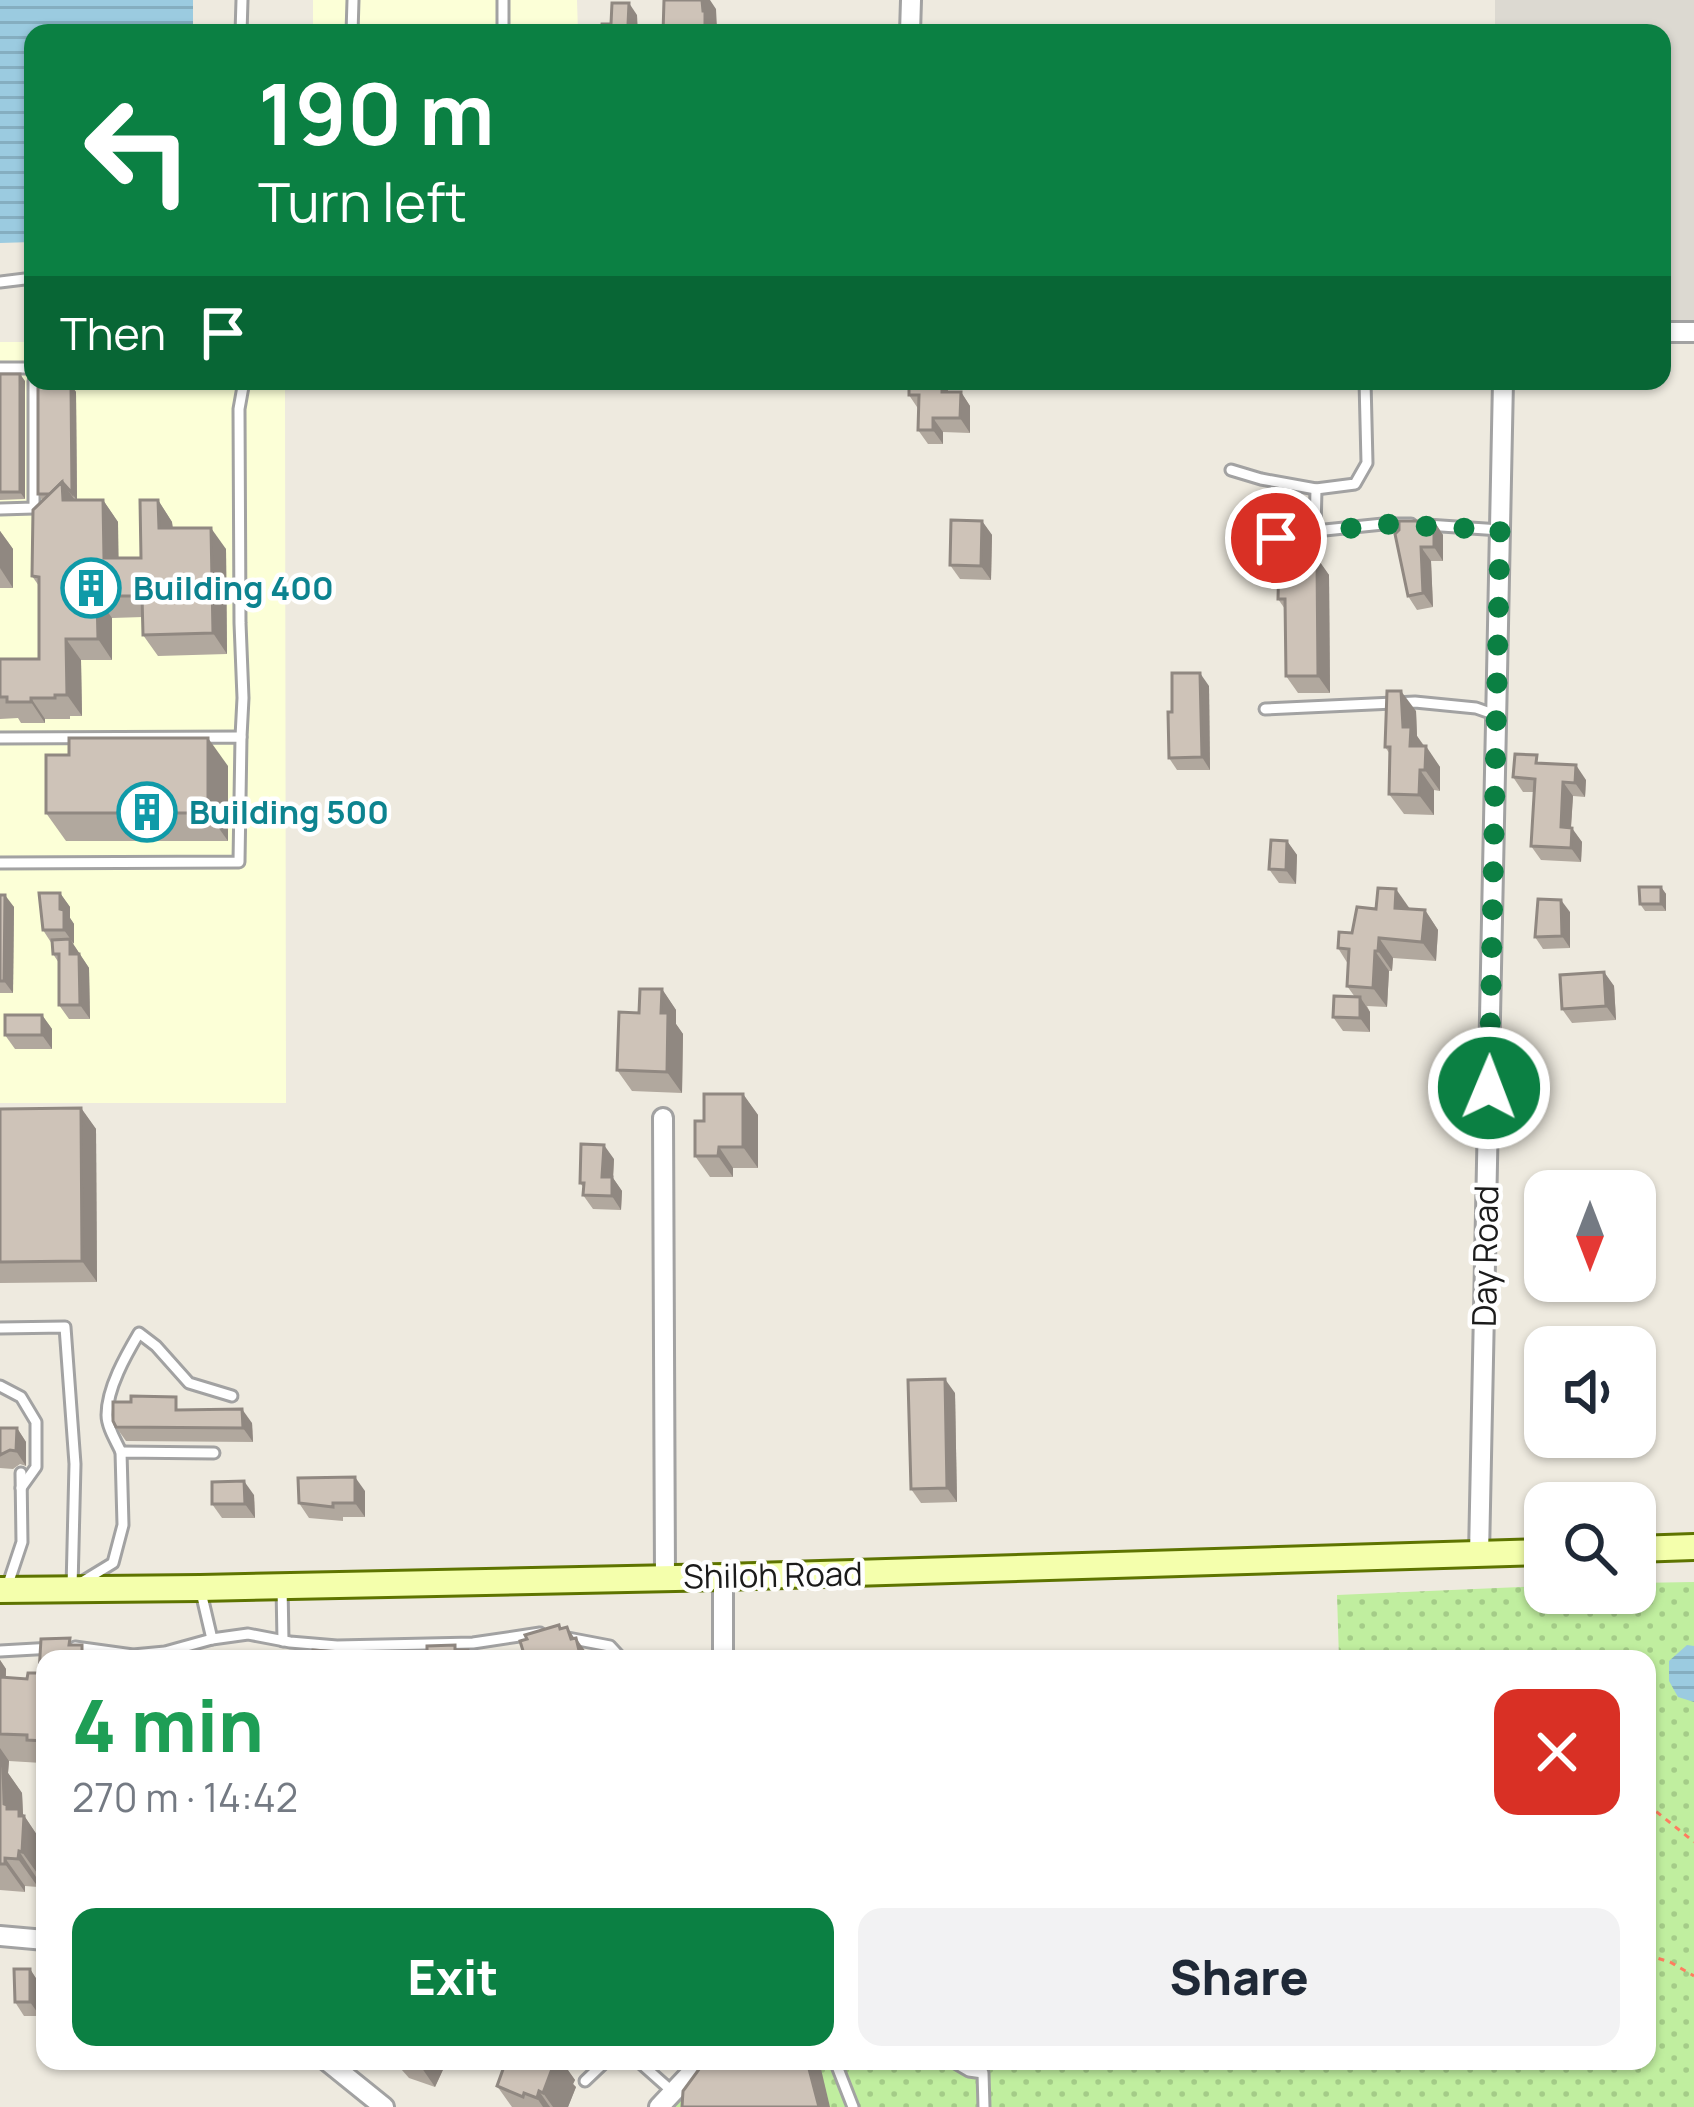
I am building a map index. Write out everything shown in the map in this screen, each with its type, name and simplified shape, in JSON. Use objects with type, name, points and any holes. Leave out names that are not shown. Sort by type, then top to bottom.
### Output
[{"type":"main road","points":[[1656,1548],[1694,1547]]},
{"type":"main road","name":"Shiloh Road","points":[[3,1590],[1524,1553]]},
{"type":"street","name":"Day Road","points":[[1479,1555],[1503,390]]},
{"type":"street","points":[[663,1118],[665,1577]]},
{"type":"street","points":[[723,1576],[723,1650]]},
{"type":"street","points":[[0,1936],[36,1939]]},
{"type":"street","points":[[339,2070],[384,2107]]},
{"type":"street","points":[[666,2100],[691,2070]]},
{"type":"lane","points":[[0,509],[34,508],[34,390]]},
{"type":"lane","points":[[0,863],[239,862],[242,390]]},
{"type":"lane","points":[[1231,470],[1316,489],[1355,484],[1366,463],[1365,390]]},
{"type":"lane","points":[[1315,532],[1316,489]]},
{"type":"lane","points":[[1238,545],[1383,524],[1500,530]]},
{"type":"lane","points":[[1265,710],[1415,702],[1476,708],[1496,715]]},
{"type":"lane","points":[[0,738],[241,736]]},
{"type":"lane","points":[[0,1328],[65,1328],[75,1464],[72,1588]]},
{"type":"lane","points":[[72,1588],[112,1563],[123,1525],[121,1452],[106,1418],[119,1373],[140,1333],[189,1383],[232,1396]]},
{"type":"lane","points":[[0,1386],[21,1397],[37,1423],[36,1467],[21,1488]]},
{"type":"lane","points":[[121,1452],[214,1453]]},
{"type":"lane","points":[[3,1590],[22,1542],[21,1473]]},
{"type":"lane","points":[[282,1585],[283,1641]]},
{"type":"lane","points":[[200,1588],[212,1639]]},
{"type":"lane","points":[[181,1650],[248,1634],[337,1646],[473,1642],[538,1632],[614,1650]]},
{"type":"lane","points":[[0,1651],[72,1646],[100,1650]]},
{"type":"lane","points":[[585,2081],[597,2070]]},
{"type":"lane","points":[[644,2070],[666,2100]]},
{"type":"lane","points":[[839,2070],[853,2107]]},
{"type":"lane","points":[[966,2070],[983,2073],[984,2107]]},
{"type":"path","points":[[1656,1811],[1694,1842]]},
{"type":"path","points":[[1656,1958],[1694,1976]]},
{"type":"shaded area","points":[[313,0],[577,0],[578,24],[313,24]]},
{"type":"shaded area","points":[[1495,0],[1694,0],[1694,321],[1671,322],[1671,24],[1495,24]]},
{"type":"shaded area","points":[[0,342],[24,342],[24,390],[285,390],[286,1103],[0,1103]]},
{"type":"green space","points":[[1694,1582],[1694,2107],[671,2107],[698,2070],[1656,2070],[1656,1650],[1339,1650],[1337,1595],[1524,1587],[1524,1614],[1656,1614],[1656,1583]]},
{"type":"water","points":[[0,0],[193,0],[193,24],[24,24],[24,242],[0,243]]},
{"type":"water","points":[[1687,1645],[1694,1646],[1694,1702],[1678,1697],[1669,1681],[1669,1661]]},
{"type":"building","points":[[664,0],[702,0],[705,24],[663,24]]},
{"type":"building","points":[[612,3],[629,3],[628,24],[611,24]]},
{"type":"building","points":[[0,374],[20,374],[20,492],[0,492]]},
{"type":"building","points":[[38,390],[71,390],[72,493],[62,482],[50,494],[38,494]]},
{"type":"building","points":[[909,390],[961,392],[960,418],[933,418],[933,430],[918,430],[919,395],[909,395]]},
{"type":"building","points":[[62,482],[63,500],[103,500],[104,558],[141,558],[140,500],[158,500],[159,528],[211,528],[213,633],[143,635],[142,596],[97,596],[98,639],[66,639],[67,695],[7,702],[7,697],[0,697],[0,659],[39,659],[39,577],[32,576],[33,510]]},
{"type":"building","points":[[951,520],[982,521],[981,566],[950,565]]},
{"type":"building","points":[[1399,521],[1434,521],[1434,547],[1421,547],[1423,593],[1408,596],[1395,534]]},
{"type":"building","points":[[1279,557],[1317,558],[1318,676],[1286,676]]},
{"type":"building","points":[[1172,673],[1200,673],[1202,757],[1169,758]]},
{"type":"building","points":[[1387,691],[1401,691],[1403,727],[1411,727],[1410,746],[1426,746],[1419,795],[1389,794]]},
{"type":"building","points":[[69,738],[208,738],[208,813],[46,813],[46,755],[69,755]]},
{"type":"building","points":[[1515,754],[1537,755],[1536,763],[1576,765],[1575,783],[1563,782],[1561,827],[1572,828],[1571,848],[1531,846],[1535,779],[1513,777]]},
{"type":"building","points":[[1271,840],[1287,841],[1286,870],[1269,869]]},
{"type":"building","points":[[1639,887],[1661,887],[1661,904],[1640,904]]},
{"type":"building","points":[[1378,888],[1396,889],[1395,908],[1425,910],[1422,942],[1379,938],[1373,988],[1347,986],[1349,949],[1338,948],[1339,932],[1352,933],[1357,907],[1376,909]]},
{"type":"building","points":[[39,893],[60,893],[64,930],[43,930]]},
{"type":"building","points":[[0,895],[5,895],[4,981],[0,981]]},
{"type":"building","points":[[1538,899],[1561,900],[1562,936],[1535,937]]},
{"type":"building","points":[[70,939],[70,954],[79,954],[80,1005],[59,1005],[59,954],[53,954],[52,940]]},
{"type":"building","points":[[1604,972],[1606,1006],[1562,1009],[1560,975]]},
{"type":"building","points":[[640,989],[662,989],[661,1013],[668,1013],[667,1072],[617,1070],[619,1012],[639,1013]]},
{"type":"building","points":[[1334,996],[1360,997],[1360,1018],[1333,1017]]},
{"type":"building","points":[[5,1015],[42,1015],[42,1035],[5,1035]]},
{"type":"building","points":[[704,1094],[743,1094],[743,1147],[719,1147],[718,1156],[695,1156],[695,1121],[704,1121]]},
{"type":"building","points":[[81,1108],[82,1261],[0,1262],[0,1109]]},
{"type":"building","points":[[581,1144],[604,1145],[602,1177],[612,1177],[612,1196],[583,1195]]},
{"type":"building","points":[[945,1379],[947,1488],[911,1489],[908,1380]]},
{"type":"building","points":[[131,1396],[176,1397],[176,1410],[242,1409],[243,1428],[116,1427],[113,1402],[131,1402]]},
{"type":"building","points":[[0,1428],[17,1428],[16,1451],[0,1455]]},
{"type":"building","points":[[355,1477],[355,1503],[333,1503],[333,1507],[299,1503],[298,1478]]},
{"type":"building","points":[[244,1481],[245,1504],[212,1504],[212,1482]]},
{"type":"building","points":[[567,1627],[579,1650],[523,1650],[520,1641],[527,1639],[525,1635]]},
{"type":"building","points":[[70,1638],[69,1645],[82,1645],[82,1650],[40,1650],[41,1639]]},
{"type":"building","points":[[455,1645],[455,1650],[427,1650],[427,1646]]},
{"type":"building","points":[[28,1673],[36,1673],[36,1740],[27,1740],[27,1735],[0,1734],[0,1677],[27,1679]]},
{"type":"building","points":[[0,1765],[4,1804],[24,1816],[22,1852],[18,1859],[5,1858],[5,1864],[0,1864]]},
{"type":"building","points":[[14,1969],[30,1969],[30,2002],[15,2002]]},
{"type":"building","points":[[503,2070],[552,2070],[537,2098],[497,2086]]},
{"type":"building","points":[[698,2070],[809,2070],[819,2107],[682,2107],[683,2091]]},
{"type":"place","name":"Building 400","points":[[91,588]]},
{"type":"place","name":"Building 500","points":[[147,812]]},
{"type":"route","points":[[1276,538],[1383,524],[1500,530],[1489,1088]]}]
